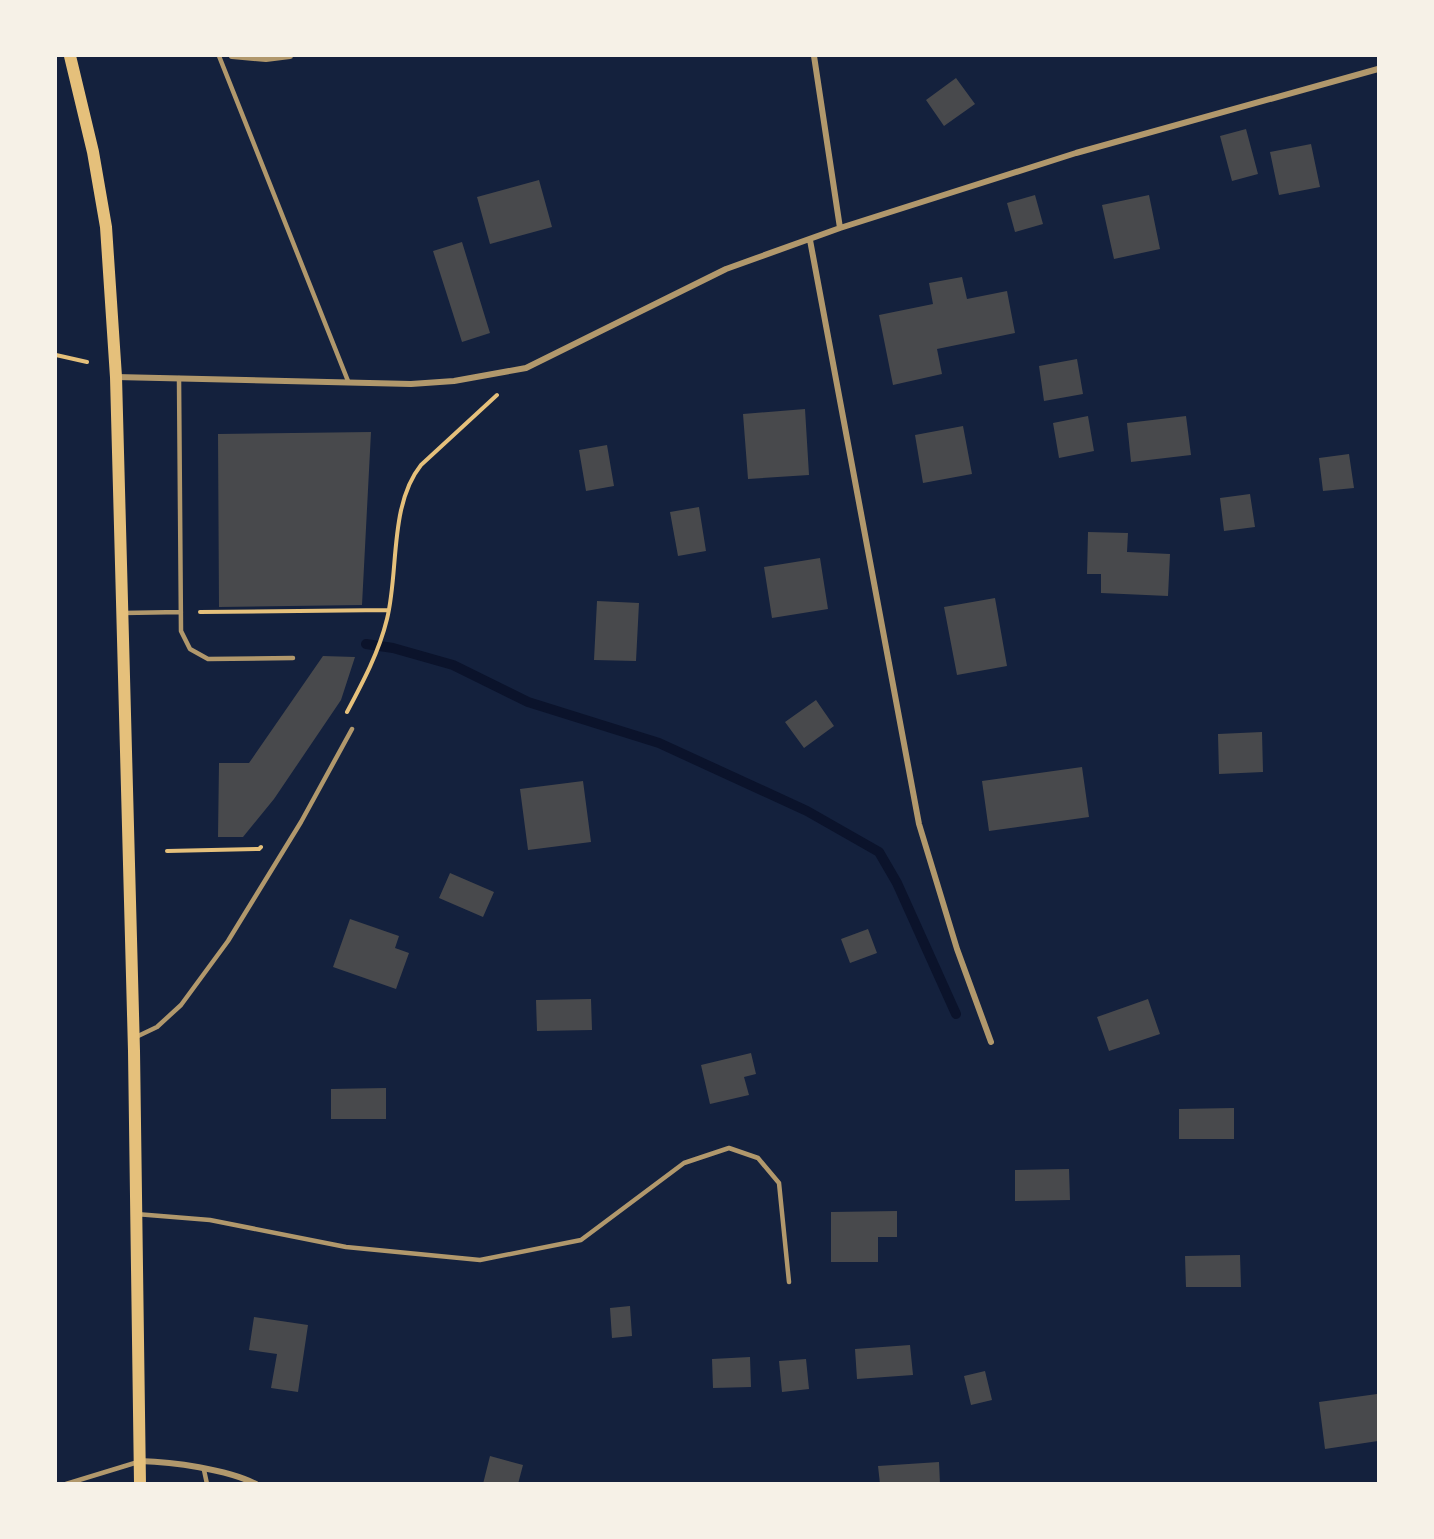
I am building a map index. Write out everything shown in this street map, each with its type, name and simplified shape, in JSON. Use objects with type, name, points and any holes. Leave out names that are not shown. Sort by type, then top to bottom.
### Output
[{"type":"main road","points":[[70,56],[93,152],[106,227],[116,377],[134,1038],[140,1484]]},
{"type":"street","points":[[232,56],[266,60],[290,56]]},
{"type":"street","points":[[814,56],[840,228]]},
{"type":"street","points":[[116,377],[411,384],[454,381],[526,368],[726,269],[840,228],[1076,153],[1378,69]]},
{"type":"street","points":[[810,240],[919,824],[957,949],[991,1042]]},
{"type":"street","points":[[140,1461],[163,1462],[204,1470],[243,1478],[256,1484]]},
{"type":"lane","points":[[219,56],[348,381]]},
{"type":"lane","points":[[179,378],[181,631],[190,649],[208,659],[293,658]]},
{"type":"lane","points":[[123,613],[181,612]]},
{"type":"lane","points":[[134,1038],[158,1027],[181,1005],[228,941],[301,822],[352,729]]},
{"type":"lane","points":[[136,1214],[210,1220],[346,1247],[480,1260],[581,1240],[684,1162],[729,1148],[758,1158],[779,1183],[789,1282]]},
{"type":"lane","points":[[66,1484],[140,1461]]},
{"type":"lane","points":[[204,1470],[207,1484]]},
{"type":"path","points":[[56,355],[87,362]]},
{"type":"path","points":[[345,718],[368,673],[387,618],[403,501],[412,476],[526,368]]},
{"type":"path","points":[[181,612],[388,610]]},
{"type":"path","points":[[167,851],[259,849],[266,842]]},
{"type":"building","points":[[956,78],[975,104],[944,126],[926,100]]},
{"type":"building","points":[[1246,129],[1258,174],[1232,181],[1220,136]]},
{"type":"building","points":[[1311,144],[1320,187],[1279,195],[1270,152]]},
{"type":"building","points":[[539,180],[552,227],[490,244],[477,197]]},
{"type":"building","points":[[1035,195],[1043,224],[1015,232],[1007,203]]},
{"type":"building","points":[[1149,195],[1160,249],[1114,259],[1102,205]]},
{"type":"building","points":[[462,242],[490,333],[462,342],[433,251]]},
{"type":"building","points":[[962,277],[967,299],[1007,291],[1015,333],[937,349],[942,374],[893,385],[879,315],[933,304],[929,283]]},
{"type":"building","points":[[1077,359],[1083,394],[1044,401],[1039,366]]},
{"type":"building","points":[[805,409],[809,475],[748,479],[743,414]]},
{"type":"building","points":[[1088,416],[1094,451],[1059,458],[1053,423]]},
{"type":"building","points":[[1186,416],[1191,455],[1131,462],[1127,423]]},
{"type":"building","points":[[963,426],[972,474],[923,483],[915,435]]},
{"type":"building","points":[[371,432],[362,605],[219,607],[218,434]]},
{"type":"building","points":[[607,445],[614,486],[586,491],[579,450]]},
{"type":"building","points":[[1349,454],[1354,488],[1323,491],[1319,458]]},
{"type":"building","points":[[1250,494],[1255,527],[1224,531],[1220,498]]},
{"type":"building","points":[[699,507],[706,551],[678,556],[670,512]]},
{"type":"building","points":[[1088,532],[1128,533],[1127,552],[1170,554],[1168,596],[1101,593],[1101,574],[1087,574]]},
{"type":"building","points":[[820,558],[828,609],[772,618],[764,567]]},
{"type":"building","points":[[995,598],[1007,666],[957,675],[944,607]]},
{"type":"building","points":[[597,601],[639,603],[636,661],[594,660]]},
{"type":"building","points":[[323,656],[355,657],[341,700],[274,799],[243,837],[218,837],[219,763],[249,763]]},
{"type":"building","points":[[816,700],[834,726],[804,748],[785,722]]},
{"type":"building","points":[[1262,732],[1263,772],[1219,774],[1218,734]]},
{"type":"building","points":[[1082,767],[1089,817],[989,831],[982,781]]},
{"type":"building","points":[[583,781],[591,842],[528,850],[520,789]]},
{"type":"building","points":[[450,873],[494,892],[483,917],[439,898]]},
{"type":"building","points":[[350,919],[399,936],[395,948],[409,953],[396,989],[333,967]]},
{"type":"building","points":[[868,929],[877,953],[850,963],[841,939]]},
{"type":"building","points":[[591,999],[592,1030],[537,1031],[536,1000]]},
{"type":"building","points":[[1148,999],[1160,1034],[1109,1051],[1097,1017]]},
{"type":"building","points":[[751,1053],[756,1074],[744,1077],[749,1095],[710,1104],[701,1065]]},
{"type":"building","points":[[386,1088],[386,1119],[331,1119],[331,1089]]},
{"type":"building","points":[[1234,1108],[1234,1139],[1179,1139],[1179,1109]]},
{"type":"building","points":[[1069,1169],[1070,1200],[1015,1201],[1015,1170]]},
{"type":"building","points":[[897,1211],[897,1237],[878,1237],[878,1262],[831,1262],[831,1212]]},
{"type":"building","points":[[1240,1255],[1241,1287],[1186,1287],[1185,1256]]},
{"type":"building","points":[[630,1306],[632,1336],[612,1338],[610,1308]]},
{"type":"building","points":[[254,1317],[308,1325],[298,1392],[271,1388],[277,1354],[249,1350]]},
{"type":"building","points":[[910,1345],[913,1375],[857,1379],[855,1349]]},
{"type":"building","points":[[750,1357],[751,1387],[713,1388],[712,1359]]},
{"type":"building","points":[[806,1359],[809,1389],[782,1392],[779,1361]]},
{"type":"building","points":[[985,1371],[992,1400],[971,1405],[964,1376]]},
{"type":"building","points":[[1377,1394],[1378,1441],[1325,1449],[1319,1402]]},
{"type":"building","points":[[490,1456],[523,1465],[518,1484],[483,1484]]},
{"type":"building","points":[[939,1462],[940,1484],[880,1484],[878,1466]]},
{"type":"waterway","points":[[366,644],[393,648],[453,665],[528,702],[659,743],[807,811],[879,852],[897,883],[956,1014]]}]
